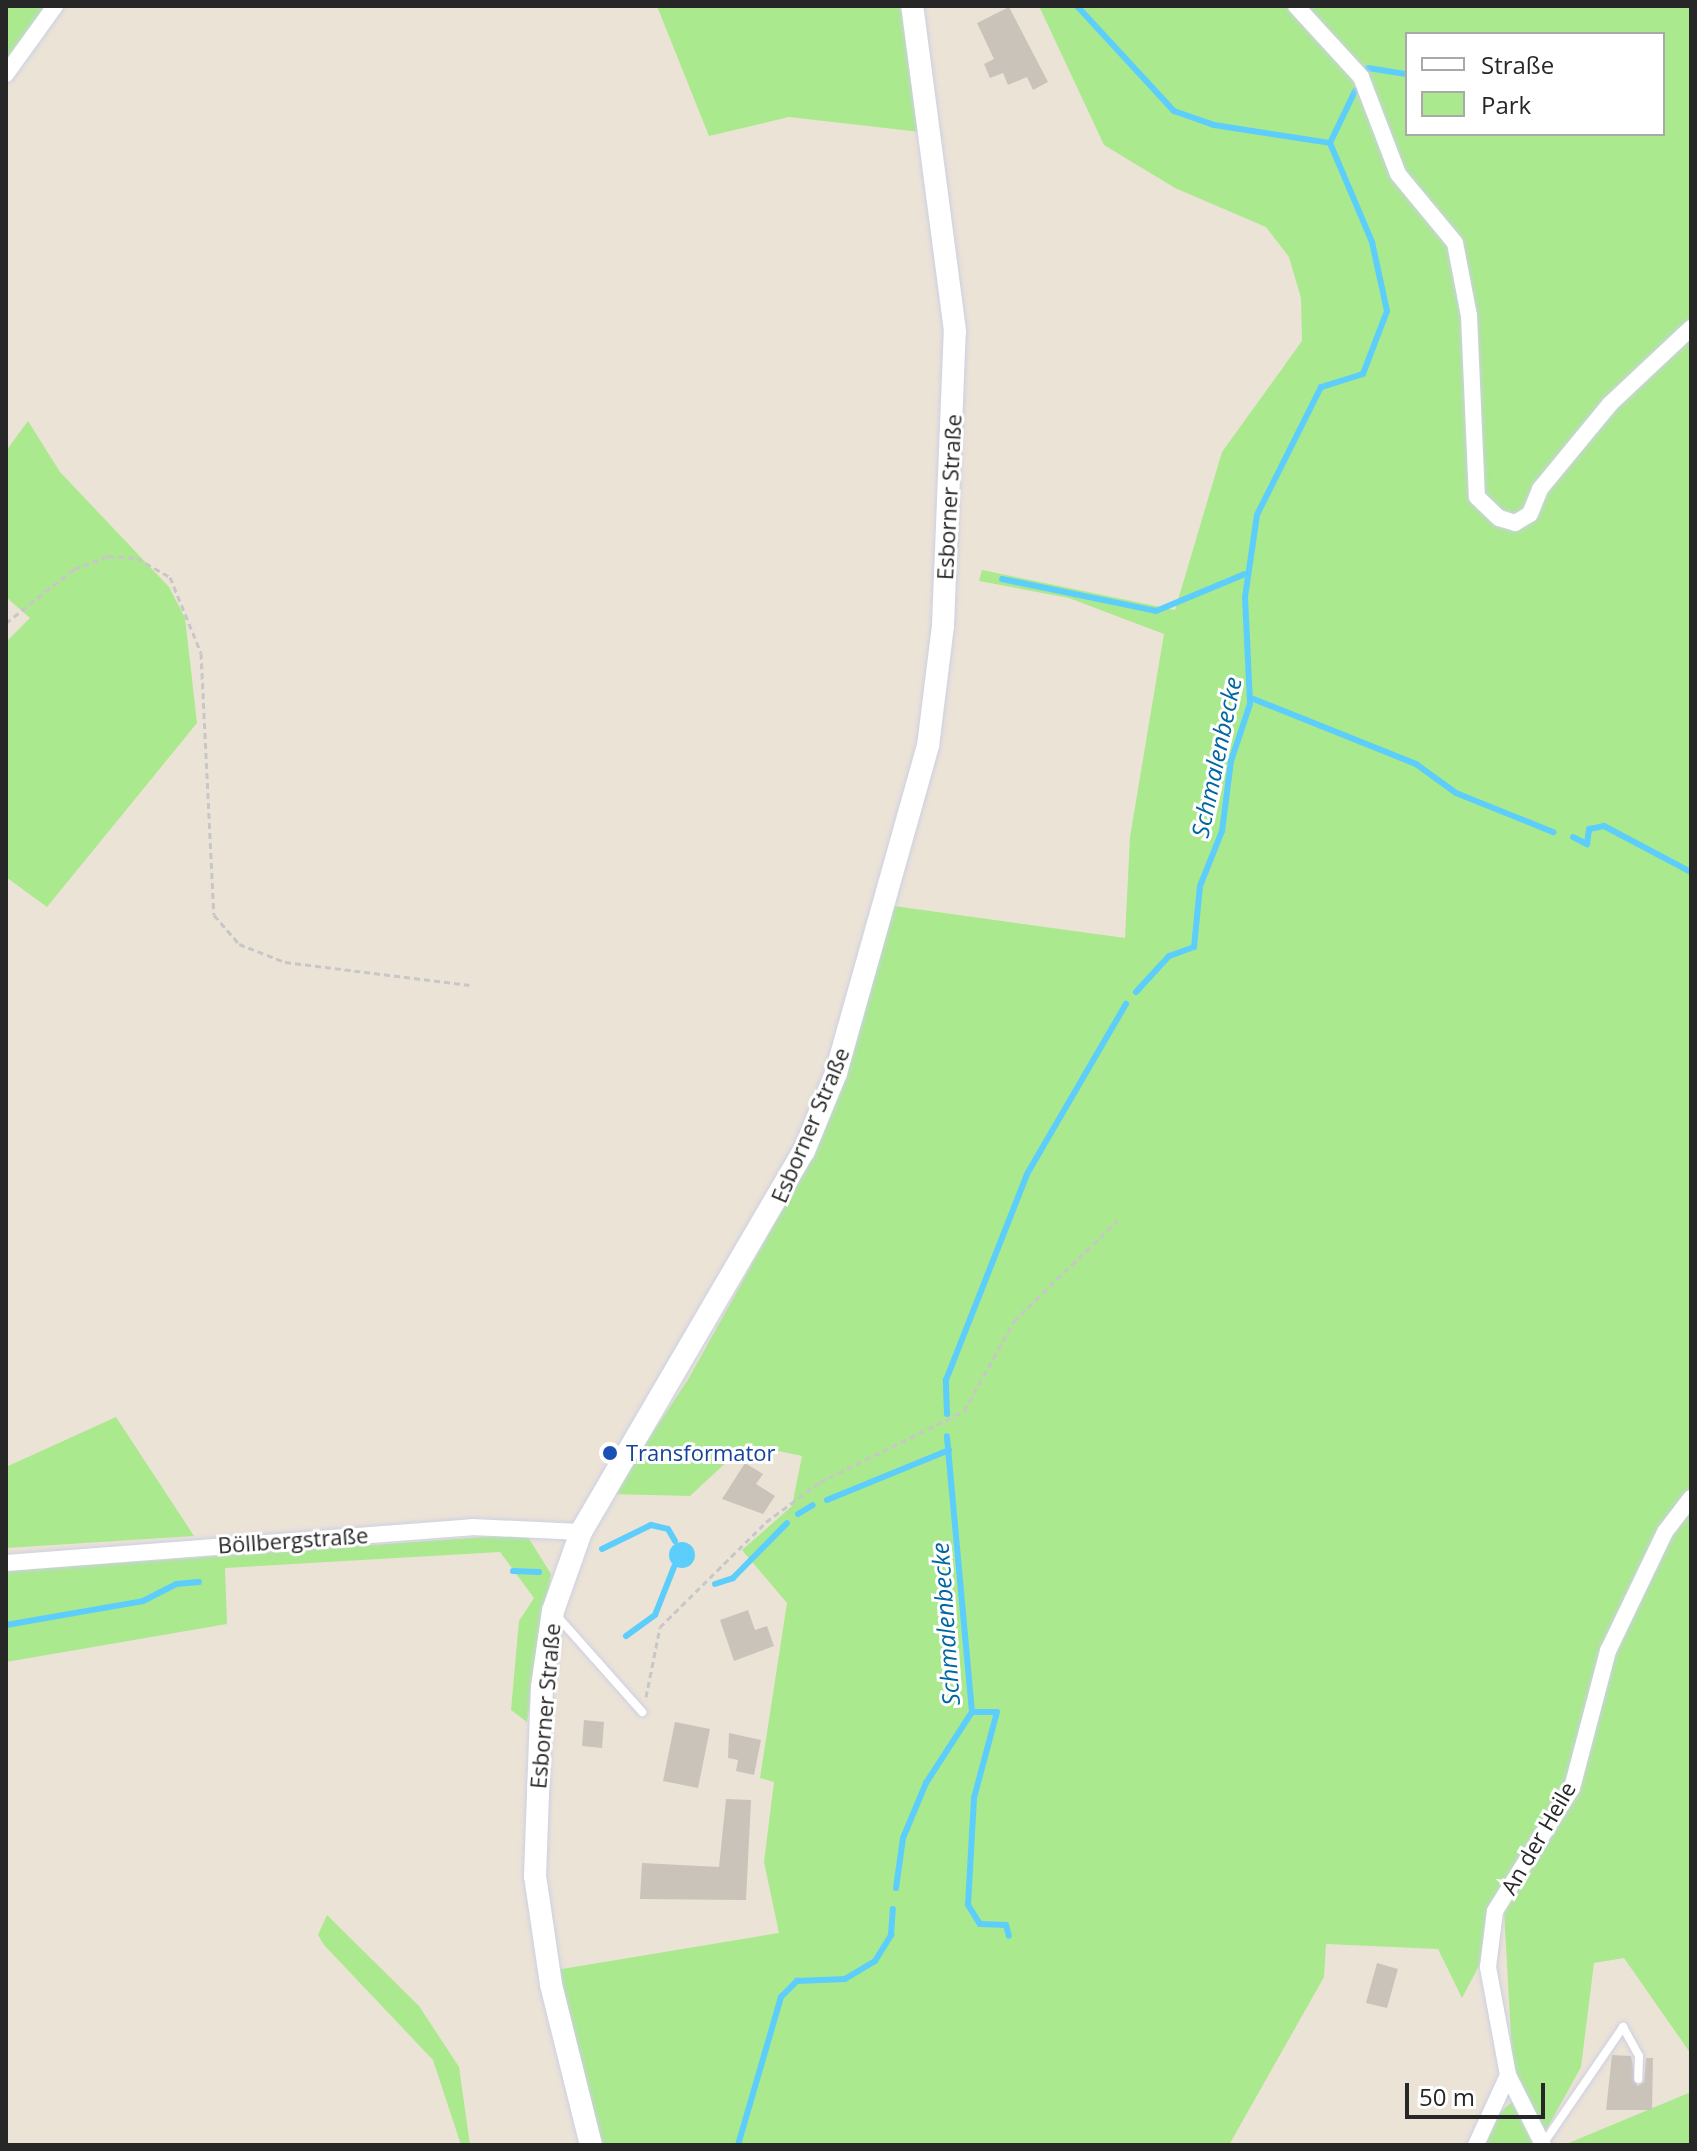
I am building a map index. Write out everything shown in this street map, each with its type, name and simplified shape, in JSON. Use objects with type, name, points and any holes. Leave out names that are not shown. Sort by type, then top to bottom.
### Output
[{"type":"main road","name":"Esborner Straße","points":[[591,2145],[551,1984],[535,1876],[537,1751],[553,1611],[581,1532],[804,1151],[836,1073],[928,746],[943,625],[955,331],[912,6]]},
{"type":"street","points":[[6,74],[55,6]]},
{"type":"street","points":[[1296,6],[1361,77],[1398,174],[1455,243],[1469,316],[1477,497],[1499,518],[1515,523],[1530,514],[1540,489],[1610,404],[1691,328]]},
{"type":"street","name":"An der Heile","points":[[1543,2144],[1508,2075],[1488,1967],[1495,1911],[1572,1788],[1608,1651],[1665,1532],[1691,1498]]},
{"type":"street","name":"Böllbergstraße","points":[[6,1563],[472,1527],[581,1532]]},
{"type":"street","points":[[1476,2145],[1508,2075]]},
{"type":"lane","points":[[553,1611],[642,1712]]},
{"type":"lane","points":[[1543,2144],[1564,2122],[1623,2027],[1635,2044],[1638,2079]]},
{"type":"path","points":[[6,623],[74,569],[108,556],[137,558],[170,577],[201,653],[214,915],[239,944],[285,962],[470,985]]},
{"type":"path","points":[[642,1712],[660,1627],[766,1522],[820,1482],[964,1411],[1014,1321],[1118,1220]]},
{"type":"green space","points":[[6,6],[48,6],[6,65]]},
{"type":"green space","points":[[657,6],[903,6],[920,132],[789,117],[709,136]]},
{"type":"green space","points":[[1039,6],[1691,6],[1691,2054],[1624,1958],[1594,1963],[1581,2067],[1544,2134],[1513,2073],[1504,1910],[1576,1791],[1596,1665],[1564,1794],[1487,1909],[1480,1964],[1462,1998],[1438,1949],[1326,1944],[1324,1977],[1229,2145],[598,2145],[556,1970],[779,1933],[764,1862],[774,1782],[760,1778],[787,1603],[742,1550],[792,1506],[802,1456],[746,1444],[690,1496],[612,1494],[689,1378],[798,1181],[894,906],[1125,938],[1130,837],[1164,634],[1069,598],[979,581],[982,570],[1175,610],[1222,452],[1302,341],[1301,298],[1289,257],[1266,227],[1175,188],[1104,145]]},
{"type":"green space","points":[[28,421],[60,472],[169,587],[185,618],[197,723],[47,907],[6,877],[6,642],[30,618],[6,597],[6,451]]},
{"type":"green space","points":[[116,1417],[194,1536],[6,1548],[6,1467]]},
{"type":"green space","points":[[497,1536],[528,1537],[551,1574],[527,1722],[511,1710],[519,1621],[534,1598],[500,1552],[225,1568],[227,1624],[6,1662],[6,1571]]},
{"type":"green space","points":[[327,1915],[419,2006],[459,2067],[470,2145],[461,2145],[433,2060],[324,1945],[318,1935]]},
{"type":"green space","points":[[1691,2092],[1691,2145],[1564,2145]]},
{"type":"green space","points":[[1512,2102],[1536,2145],[1482,2145],[1492,2119]]},
{"type":"water","points":[[682,1542],[691,1546],[695,1555],[691,1564],[682,1568],[673,1564],[669,1555],[673,1546]]},
{"type":"building","points":[[1009,7],[1048,82],[1033,90],[1027,77],[1008,85],[1003,73],[990,78],[984,64],[994,59],[977,23]]},
{"type":"building","points":[[745,1463],[763,1474],[756,1484],[775,1496],[763,1514],[722,1499]]},
{"type":"building","points":[[748,1610],[755,1630],[767,1626],[774,1646],[734,1661],[720,1620]]},
{"type":"building","points":[[584,1720],[604,1722],[602,1748],[582,1746]]},
{"type":"building","points":[[675,1722],[710,1729],[698,1788],[663,1781]]},
{"type":"building","points":[[729,1733],[761,1740],[754,1775],[736,1771],[738,1760],[728,1758]]},
{"type":"building","points":[[726,1799],[751,1800],[746,1900],[640,1899],[642,1863],[719,1867]]},
{"type":"building","points":[[1377,1963],[1398,1969],[1387,2008],[1366,2003]]},
{"type":"building","points":[[1612,2055],[1631,2056],[1637,2086],[1644,2082],[1646,2058],[1653,2058],[1652,2110],[1606,2110]]},
{"type":"waterway","name":"Schmalenbecke","points":[[1077,6],[1174,111],[1214,125],[1330,143],[1372,242],[1387,311],[1363,374],[1321,387],[1257,515],[1245,597],[1250,704],[1231,761],[1222,831],[1200,886],[1194,947],[1169,956],[1136,992]]},
{"type":"waterway","points":[[1368,68],[1405,74]]},
{"type":"waterway","points":[[1330,143],[1355,91]]},
{"type":"waterway","points":[[1002,579],[1156,611],[1245,574]]},
{"type":"waterway","points":[[1251,698],[1416,764],[1456,793],[1553,832]]},
{"type":"waterway","points":[[1573,837],[1587,844],[1589,829],[1604,826],[1691,872]]},
{"type":"waterway","name":"Schmalenbecke","points":[[947,1414],[946,1380],[1027,1174],[1126,1004]]},
{"type":"waterway","name":"Schmalenbecke","points":[[896,1888],[903,1838],[926,1783],[972,1712],[947,1436]]},
{"type":"waterway","points":[[827,1500],[949,1450]]},
{"type":"waterway","points":[[798,1514],[813,1505]]},
{"type":"waterway","points":[[715,1584],[733,1578],[787,1523]]},
{"type":"waterway","points":[[602,1549],[651,1525],[668,1529],[675,1541]]},
{"type":"waterway","points":[[626,1636],[655,1615],[674,1567]]},
{"type":"waterway","points":[[513,1571],[539,1572]]},
{"type":"waterway","points":[[6,1625],[143,1601],[176,1584],[199,1582]]},
{"type":"waterway","points":[[972,1712],[997,1712],[974,1798],[968,1905],[980,1924],[1006,1925],[1009,1936]]},
{"type":"waterway","name":"Schmalenbecke","points":[[738,2145],[781,1997],[797,1981],[845,1979],[875,1961],[891,1935],[893,1909]]},
{"type":"place","name":"Transformator","points":[[610,1453]]}]
